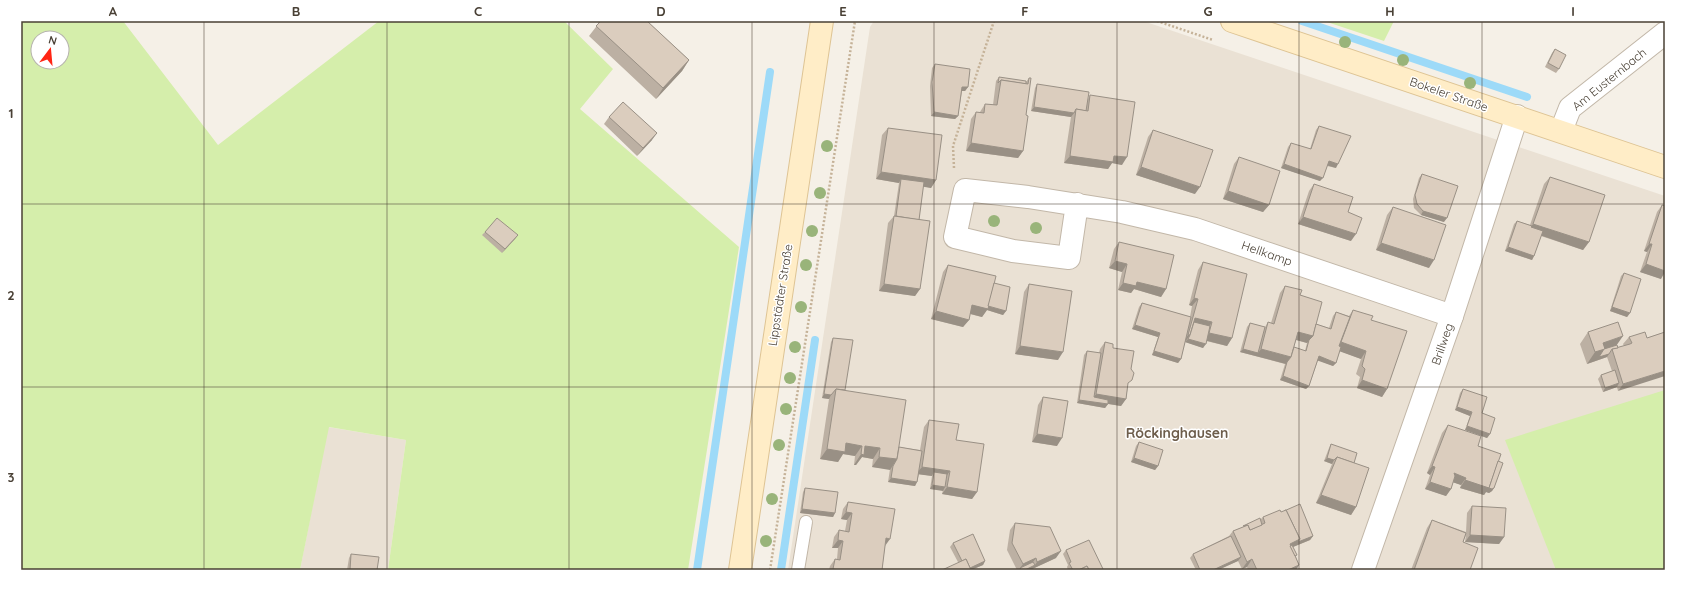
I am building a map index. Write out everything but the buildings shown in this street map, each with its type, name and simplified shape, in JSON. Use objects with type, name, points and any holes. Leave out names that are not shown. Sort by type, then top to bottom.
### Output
[{"type":"street","name":"Lippstädter Straße","points":[[740,570],[822,21]]},
{"type":"street","name":"Bokeler Straße","points":[[1232,21],[1665,167]]},
{"type":"street","name":"Am Eusternbach","points":[[1561,131],[1570,108],[1665,33]]},
{"type":"street","name":"Brillweg","points":[[1363,570],[1452,316],[1517,116]]},
{"type":"street","name":"Hellkamp","points":[[965,190],[1077,204],[1122,212],[1195,229],[1452,316]]},
{"type":"street","points":[[965,190],[955,237],[1013,251],[1069,258],[1077,204]]},
{"type":"lane","points":[[798,570],[806,522]]},
{"type":"path","points":[[770,570],[855,21]]},
{"type":"path","points":[[965,190],[954,174],[954,146],[994,21]]},
{"type":"shaded area","points":[[874,21],[1143,21],[1665,196],[1665,570],[788,570],[870,27]]},
{"type":"shaded area","points":[[328,427],[406,440],[388,570],[300,570]]},
{"type":"green space","points":[[21,21],[123,21],[218,145],[379,21],[564,21],[613,69],[580,109],[739,247],[688,570],[388,570],[406,440],[329,427],[300,570],[21,570]]},
{"type":"green space","points":[[1324,21],[1394,21],[1384,41]]},
{"type":"green space","points":[[1665,390],[1665,570],[1556,570],[1505,440]]},
{"type":"waterway","points":[[1302,21],[1527,97]]},
{"type":"waterway","points":[[697,570],[770,72]]},
{"type":"waterway","points":[[781,570],[815,340]]},
{"type":"district","name":"Röckinghausen","points":[[1177,433]]}]
